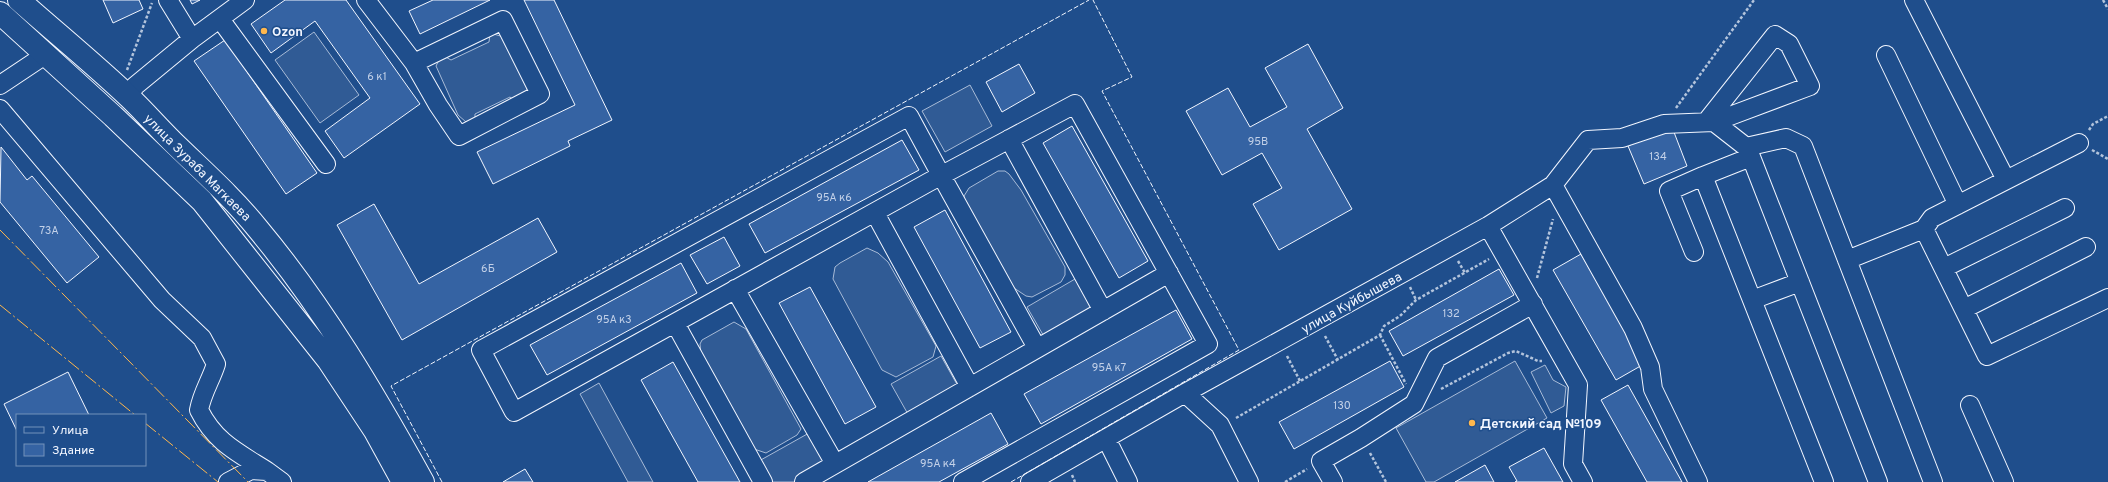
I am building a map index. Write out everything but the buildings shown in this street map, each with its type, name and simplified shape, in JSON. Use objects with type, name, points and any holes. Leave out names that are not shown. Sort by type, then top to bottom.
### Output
[{"type":"main road","name":"улица Зураба Магкаева","points":[[19,0],[129,96],[177,146],[230,195],[286,264],[371,389],[423,482]]},
{"type":"main road","name":"улица Зураба Магкаева","points":[[0,13],[113,116],[202,201],[328,360],[375,431],[403,482]]},
{"type":"street","points":[[160,0],[192,40]]},
{"type":"street","points":[[129,96],[134,86],[245,0]]},
{"type":"street","points":[[366,0],[414,63],[438,105],[459,136],[540,94],[503,20],[414,63]]},
{"type":"street","points":[[1914,0],[2006,180]]},
{"type":"street","points":[[220,19],[326,164]]},
{"type":"street","name":"улица Куйбышева","points":[[1030,482],[1185,393],[1488,226],[1554,185],[1588,140],[1622,138],[1664,124],[1710,122],[1810,86],[1789,44],[1775,35],[1710,122]]},
{"type":"street","points":[[0,85],[46,55]]},
{"type":"street","points":[[1886,55],[1958,204]]},
{"type":"street","points":[[963,482],[1208,344],[1075,104],[1009,139],[941,176],[875,212],[514,412],[481,350],[909,116],[941,176],[1037,348]]},
{"type":"street","points":[[0,109],[162,300],[202,338],[216,364],[211,380],[202,394],[198,410],[207,426],[220,440],[282,482]]},
{"type":"street","points":[[1710,122],[1748,152],[1800,282],[1873,480]]},
{"type":"street","points":[[1694,252],[1669,191],[1703,176],[1748,152],[1786,138],[1803,146],[1933,482]]},
{"type":"street","points":[[1009,139],[1103,311]]},
{"type":"street","points":[[1847,260],[1924,229],[1932,218],[2079,143]]},
{"type":"street","points":[[1703,176],[1824,482]]},
{"type":"street","points":[[1554,185],[1633,328],[1650,368],[1653,389],[1698,482]]},
{"type":"street","points":[[1944,268],[2065,208]]},
{"type":"street","points":[[875,212],[970,387]]},
{"type":"street","points":[[1488,226],[1578,385],[1573,464],[1583,482]]},
{"type":"street","points":[[1924,229],[1987,356],[2108,298]]},
{"type":"street","points":[[1964,309],[2086,247]]},
{"type":"street","points":[[804,482],[1169,273]]},
{"type":"street","points":[[1752,300],[1800,282]]},
{"type":"street","points":[[736,289],[835,464]]},
{"type":"street","points":[[1333,482],[1321,461],[1362,438],[1415,402],[1437,358],[1533,304]]},
{"type":"street","points":[[674,323],[763,482]]},
{"type":"street","points":[[1185,393],[1220,425],[1249,482]]},
{"type":"street","points":[[1970,405],[2004,482]]},
{"type":"street","points":[[1112,448],[1128,482]]},
{"type":"street","points":[[228,482],[250,470],[267,471]]},
{"type":"path","points":[[126,72],[160,0]]},
{"type":"path","points":[[1664,124],[1754,0]]},
{"type":"path","points":[[2103,0],[2108,9]]},
{"type":"path","points":[[2079,143],[2094,124],[2108,116]]},
{"type":"path","points":[[1536,282],[1553,217]]},
{"type":"path","points":[[1236,418],[1380,335],[1384,326],[1400,316],[1416,300],[1495,256]]},
{"type":"path","points":[[1456,257],[1465,273]]},
{"type":"path","points":[[1408,283],[1416,300]]},
{"type":"path","points":[[1380,335],[1415,402],[1508,353],[1516,351],[1538,361],[1542,360]]},
{"type":"path","points":[[1325,336],[1338,360]]},
{"type":"path","points":[[1287,356],[1300,381]]},
{"type":"path","points":[[1362,438],[1386,482]]},
{"type":"path","points":[[1285,482],[1321,461]]},
{"type":"shaded area","points":[[314,32],[359,95],[320,123],[275,60]]},
{"type":"shaded area","points":[[490,33],[504,37],[526,83],[527,90],[525,96],[515,101],[510,97],[475,114],[475,120],[466,122],[458,115],[436,66],[440,58],[444,56],[451,60],[489,42]]},
{"type":"shaded area","points":[[970,85],[992,126],[945,152],[922,111]]},
{"type":"shaded area","points":[[998,171],[1005,171],[1009,174],[1021,190],[1065,267],[1065,275],[1061,282],[1032,297],[1026,296],[1014,288],[965,202],[964,196],[969,188]]},
{"type":"shaded area","points":[[867,248],[878,253],[888,262],[936,346],[933,357],[896,377],[882,370],[833,279],[835,267]]},
{"type":"shaded area","points":[[1075,279],[1094,312],[1046,340],[1027,307]]},
{"type":"shaded area","points":[[734,322],[746,329],[801,429],[797,435],[766,453],[754,449],[701,354],[700,344],[702,340]]},
{"type":"shaded area","points":[[941,356],[959,388],[909,416],[891,384]]},
{"type":"shaded area","name":"Детский сад №109","points":[[1515,361],[1547,418],[1434,482],[1426,482],[1396,428]]},
{"type":"shaded area","points":[[1545,365],[1553,380],[1566,387],[1564,406],[1551,413],[1531,372]]},
{"type":"shaded area","points":[[599,383],[653,482],[628,482],[580,394]]},
{"type":"shaded area","points":[[809,433],[826,464],[794,482],[771,482],[759,461]]},
{"type":"fence","points":[[442,482],[391,386],[1089,0]]},
{"type":"fence","points":[[1011,482],[1239,350],[1102,91],[1132,77],[1093,0]]},
{"type":"power","points":[[0,230],[248,482]]},
{"type":"power","points":[[0,305],[134,414]]},
{"type":"power","points":[[146,424],[218,482]]},
{"type":"place","name":"Ozon","points":[[264,31]]},
{"type":"place","name":"Детский сад №109","points":[[1472,423]]}]
